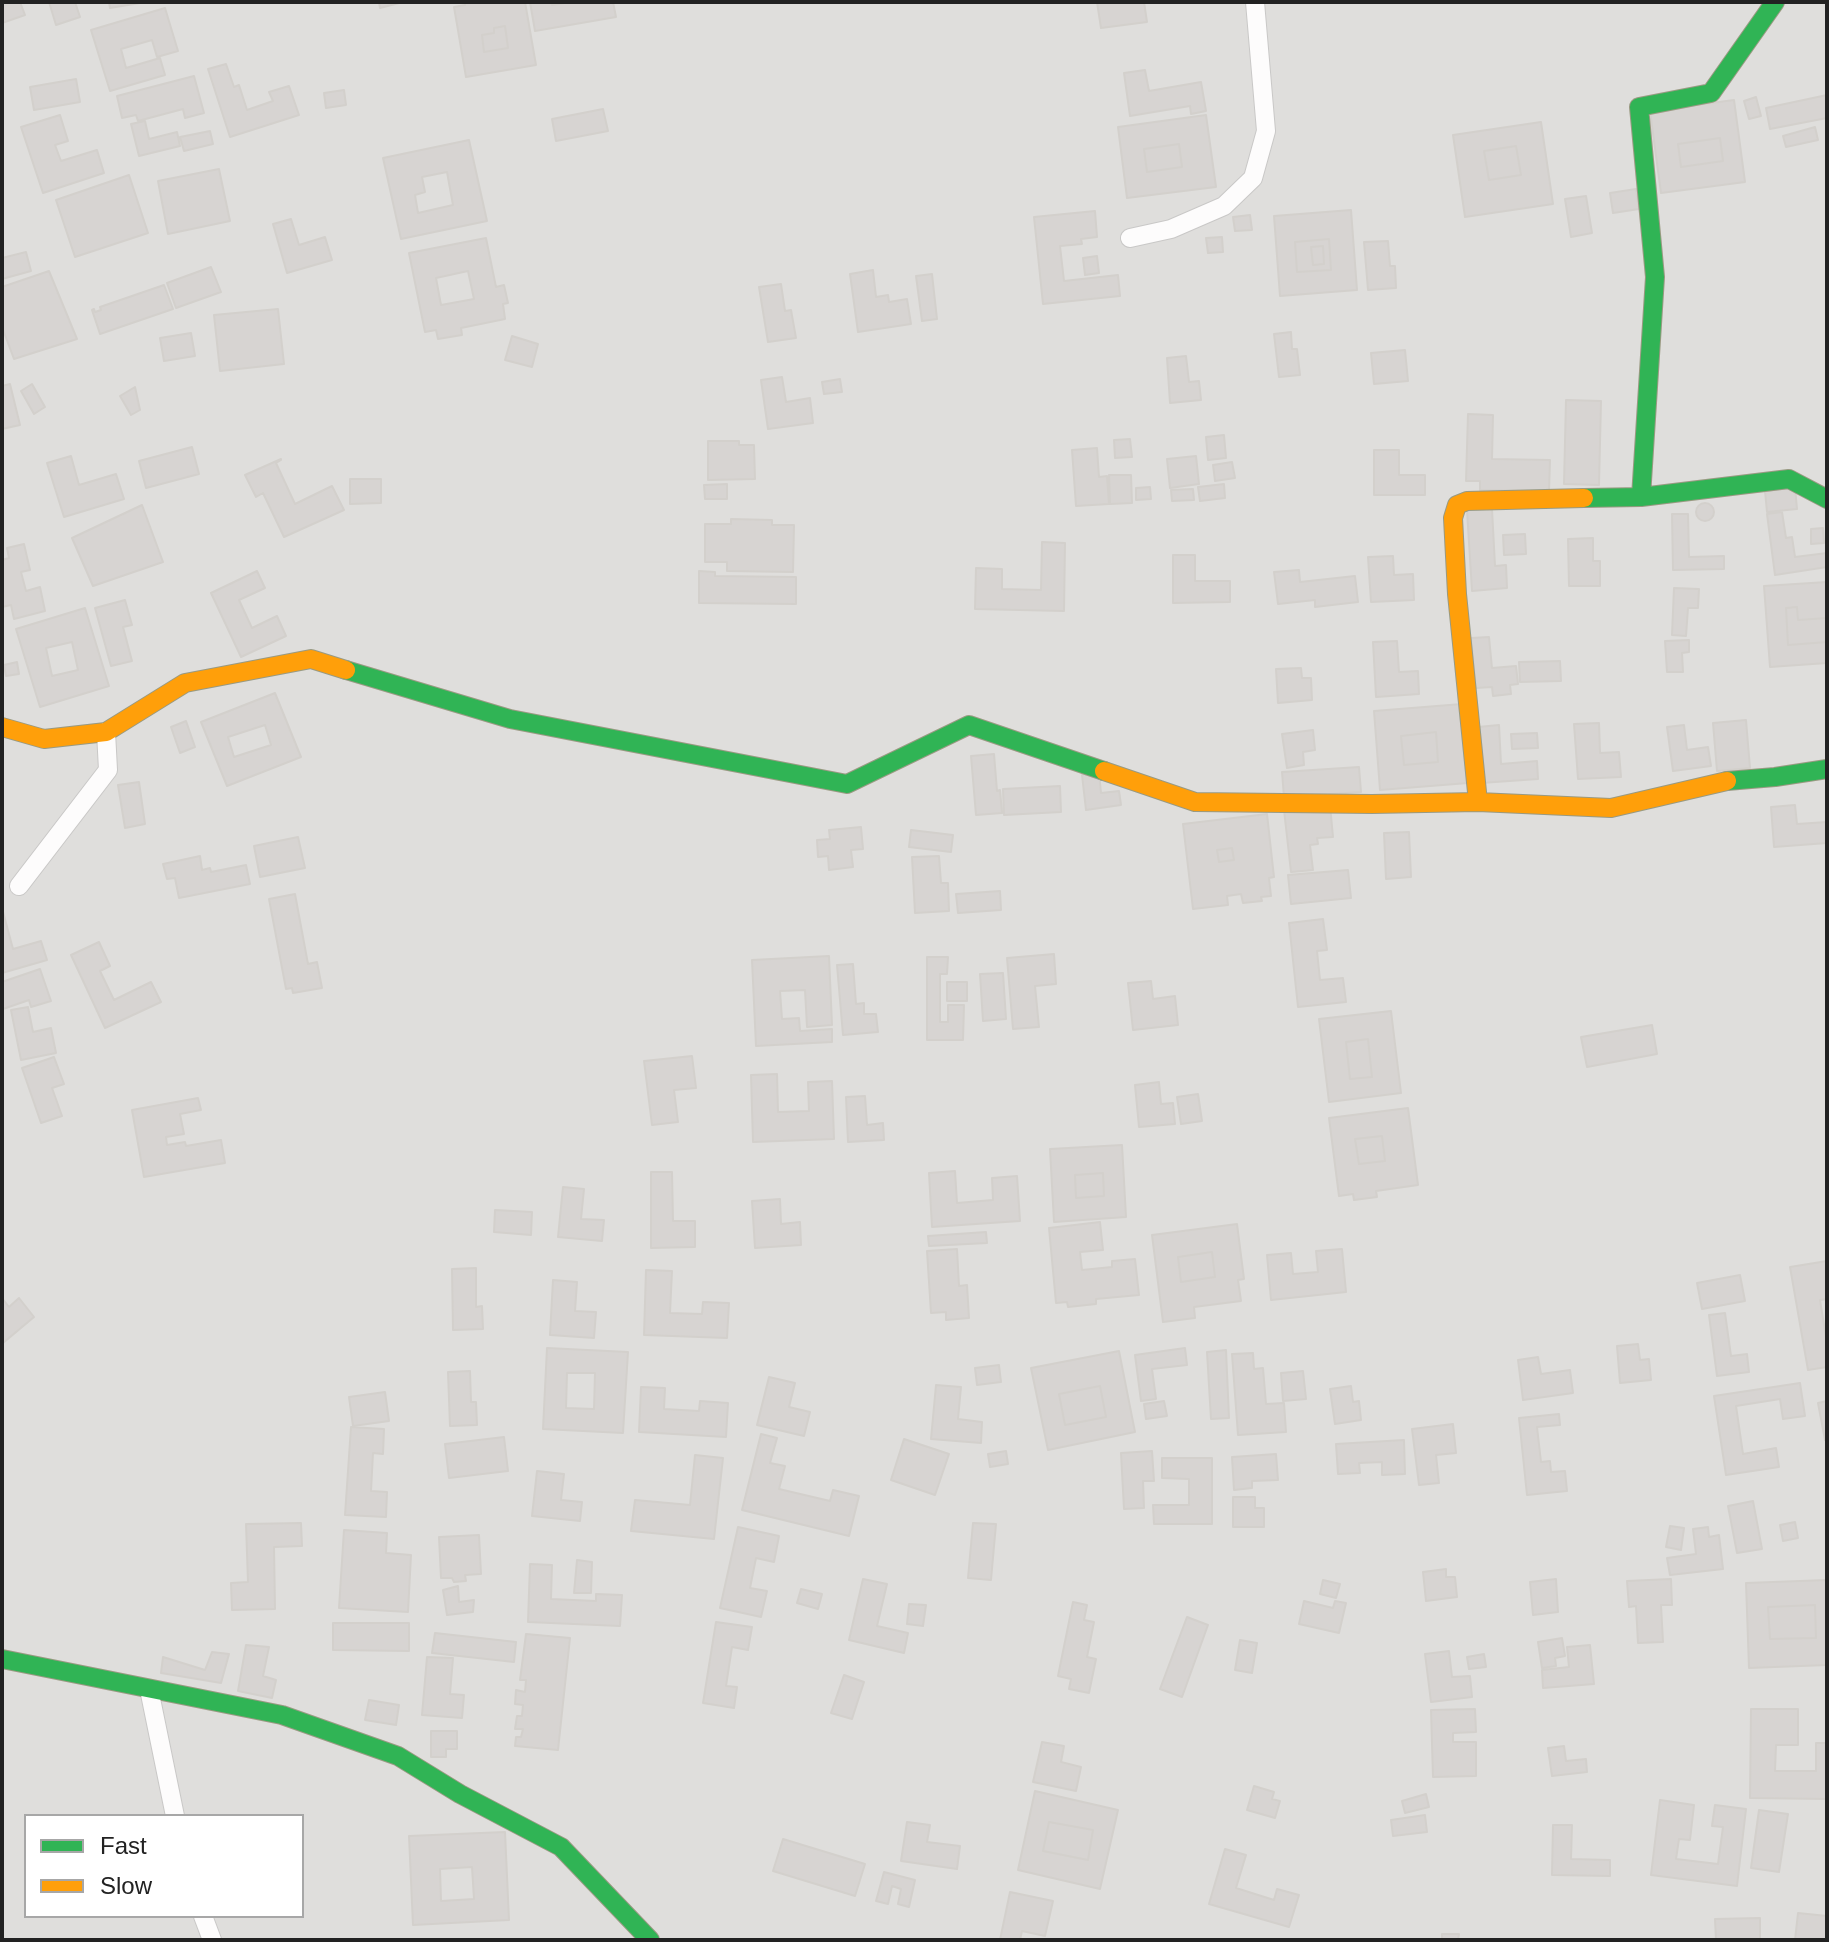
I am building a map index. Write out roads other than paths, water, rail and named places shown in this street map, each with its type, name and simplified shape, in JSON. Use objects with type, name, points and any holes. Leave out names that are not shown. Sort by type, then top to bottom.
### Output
[{"type":"street","points":[[1130,238],[1171,229],[1224,206],[1253,178],[1266,131],[1255,2]]},
{"type":"street","points":[[1641,497],[1655,277],[1639,107],[1711,93],[1775,2]]},
{"type":"street","points":[[1478,802],[1457,594],[1453,518],[1457,505],[1467,501],[1641,497],[1789,479],[1827,499]]},
{"type":"street","points":[[2,727],[44,739],[106,732],[185,683],[311,659],[510,719],[847,784],[969,725],[1195,802],[1478,802],[1611,808],[1721,781],[1827,769]]},
{"type":"street","points":[[19,886],[108,770],[106,732]]},
{"type":"street","points":[[2,1659],[282,1715],[398,1756],[460,1794],[561,1847],[650,1940]]},
{"type":"street","points":[[149,1689],[175,1814]]},
{"type":"street","points":[[204,1918],[212,1940]]}]
